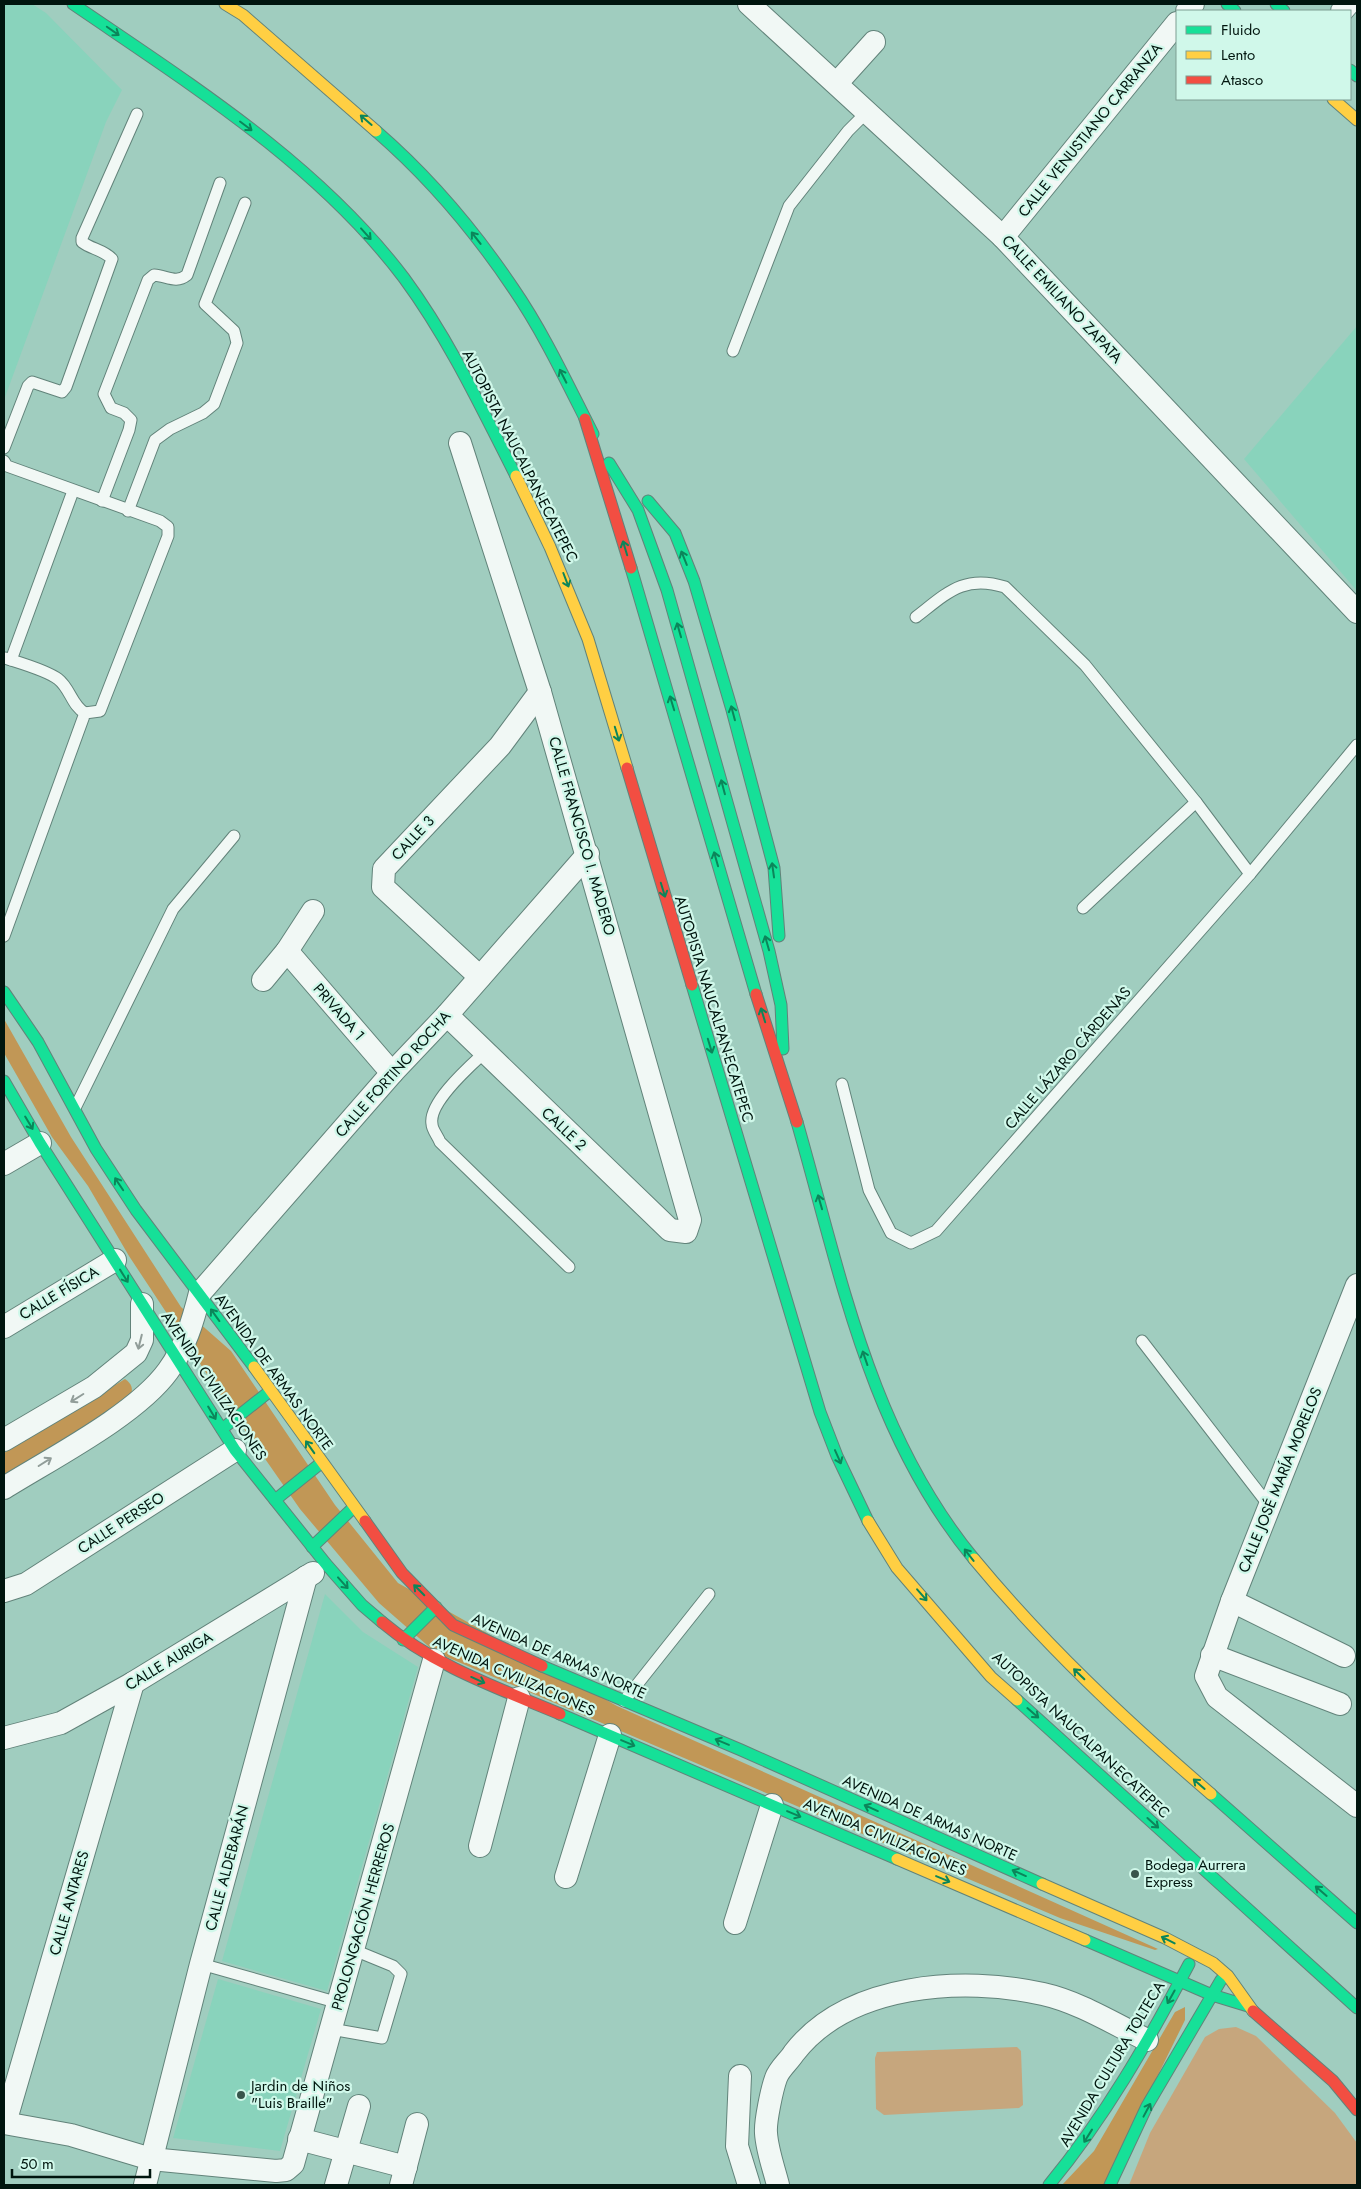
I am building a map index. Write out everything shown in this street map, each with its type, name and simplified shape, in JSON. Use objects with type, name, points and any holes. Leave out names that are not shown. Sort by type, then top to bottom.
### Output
[{"type":"main road","name":"AUTOPISTA NAUCALPAN-ECATEPEC","points":[[73,4],[195,87],[260,136],[355,222],[394,265],[436,326],[505,452],[556,557],[588,639],[820,1412],[837,1456],[866,1517],[897,1568],[991,1677],[1357,2008]]},
{"type":"main road","points":[[225,4],[243,15],[406,156],[447,200],[513,288],[560,370],[606,458],[638,510],[667,590],[769,951],[781,1005]]},
{"type":"main road","points":[[234,4],[243,15]]},
{"type":"main road","points":[[1334,100],[1357,120]]},
{"type":"main road","points":[[585,419],[675,533],[694,581],[732,710],[774,868],[784,1078]]},
{"type":"main road","points":[[585,419],[605,523],[631,610]]},
{"type":"main road","points":[[585,419],[641,598],[768,1034],[784,1078],[859,1340],[881,1404],[918,1478],[954,1534],[1020,1617],[1111,1706],[1357,1923]]},
{"type":"main road","points":[[606,458],[635,539]]},
{"type":"main road","points":[[643,493],[666,544]]},
{"type":"main road","points":[[674,658],[721,825]]},
{"type":"main road","points":[[764,881],[778,936]]},
{"type":"main road","points":[[722,922],[760,1043],[784,1078]]},
{"type":"main road","points":[[757,953],[777,1029],[784,1078]]},
{"type":"main road","name":"AVENIDA DE ARMAS NORTE","points":[[4,992],[38,1042],[75,1107],[96,1149],[131,1202],[200,1293],[353,1508],[402,1573],[453,1625],[739,1754],[1165,1938],[1225,1972]]},
{"type":"main road","name":"AVENIDA CIVILIZACIONES","points":[[4,1082],[40,1143],[142,1304],[177,1354],[235,1450],[319,1556],[362,1605],[403,1640],[434,1660],[519,1698],[729,1780],[772,1805],[1212,1995],[1248,2006]]},
{"type":"main road","points":[[222,1428],[270,1391]]},
{"type":"main road","points":[[275,1500],[321,1463]]},
{"type":"main road","points":[[319,1556],[353,1508]]},
{"type":"main road","points":[[403,1640],[436,1606]]},
{"type":"main road","name":"AVENIDA CULTURA TOLTECA","points":[[1049,2185],[1080,2149],[1147,2040],[1194,1954]]},
{"type":"main road","points":[[1110,2185],[1118,2164],[1156,2092],[1225,1972]]},
{"type":"main road","name":"AVENIDA CIVILIZACIONES","points":[[1225,1972],[1248,2006],[1345,2092],[1357,2110]]},
{"type":"street","name":"CALLE EMILIANO ZAPATA","points":[[749,4],[1004,237],[1357,612]]},
{"type":"street","name":"CALLE VENUSTIANO CARRANZA","points":[[1004,237],[1176,24]]},
{"type":"street","points":[[837,83],[874,42]]},
{"type":"street","name":"CALLE FRANCISCO I. MADERO","points":[[460,443],[540,692],[588,854],[690,1220],[686,1232]]},
{"type":"street","name":"CALLE 3","points":[[480,977],[383,887],[384,869],[500,746],[540,692]]},
{"type":"street","name":"CALLE FORTINO ROCHA","points":[[200,1293],[392,1073],[447,1015],[588,854]]},
{"type":"street","points":[[263,980],[287,951],[313,911]]},
{"type":"street","name":"PRIVADA 1","points":[[287,951],[392,1073]]},
{"type":"street","name":"CALLE 2","points":[[447,1015],[484,1053],[670,1230],[686,1232]]},
{"type":"street","points":[[4,1164],[40,1143]]},
{"type":"street","name":"CALLE FÍSICA","points":[[4,1327],[115,1260]]},
{"type":"street","name":"CALLE JOSÉ MARÍA MORELOS","points":[[1357,1285],[1232,1601],[1206,1676],[1217,1697],[1357,1806]]},
{"type":"street","points":[[4,1488],[109,1422],[156,1386],[169,1369],[192,1328],[200,1293]]},
{"type":"street","points":[[4,1440],[94,1387],[136,1353],[142,1340],[142,1304]]},
{"type":"street","name":"CALLE PERSEO","points":[[4,1591],[26,1584],[235,1450]]},
{"type":"street","name":"CALLE AURIGA","points":[[4,1738],[61,1723],[133,1683],[306,1577],[319,1556]]},
{"type":"street","name":"CALLE ALDEBARÁN","points":[[145,2185],[201,1964],[306,1577]]},
{"type":"street","points":[[1232,1601],[1344,1656]]},
{"type":"street","points":[[1212,1655],[1340,1704]]},
{"type":"street","name":"PROLONGACIÓN HERREROS","points":[[151,2159],[286,2170],[293,2164],[434,1660]]},
{"type":"street","name":"CALLE ANTARES","points":[[4,2123],[133,1683]]},
{"type":"street","points":[[480,1846],[519,1698]]},
{"type":"street","points":[[566,1877],[610,1735]]},
{"type":"street","points":[[735,1924],[772,1805]]},
{"type":"street","points":[[778,2185],[766,2133],[776,2076],[808,2036],[852,2009],[889,1994],[943,1986],[974,1985],[1045,1994],[1082,2009],[1147,2040]]},
{"type":"street","points":[[740,2076],[737,2146],[749,2185]]},
{"type":"street","points":[[336,2185],[358,2106]]},
{"type":"street","points":[[4,2123],[71,2135],[151,2159]]},
{"type":"street","points":[[299,2139],[345,2150],[403,2176],[417,2124]]},
{"type":"lane","points":[[733,351],[789,206],[848,131],[867,112]]},
{"type":"lane","points":[[4,448],[28,386],[32,382],[62,392],[66,387],[112,259],[108,254],[86,245],[82,242],[82,238],[137,114]]},
{"type":"lane","points":[[102,502],[131,420],[124,413],[111,408],[104,394],[148,280],[154,275],[174,280],[181,279],[187,274],[220,183]]},
{"type":"lane","points":[[128,511],[155,440],[170,429],[203,413],[214,404],[234,352],[237,343],[234,331],[206,304],[245,204]]},
{"type":"lane","points":[[4,461],[7,466],[73,491],[102,502],[160,521],[168,527],[168,536],[100,711],[85,713],[78,709],[64,685],[56,678],[7,658],[73,491]]},
{"type":"lane","points":[[916,617],[955,587],[971,582],[989,582],[1005,587],[1085,665],[1196,802],[1250,874]]},
{"type":"lane","points":[[4,936],[85,713]]},
{"type":"lane","name":"CALLE LÁZARO CÁRDENAS","points":[[842,1084],[869,1190],[891,1233],[911,1243],[936,1231],[1250,874],[1357,746]]},
{"type":"lane","points":[[1083,908],[1196,802]]},
{"type":"lane","points":[[75,1107],[174,909],[234,836]]},
{"type":"lane","points":[[484,1053],[467,1068],[433,1109],[432,1124],[440,1142],[568,1267]]},
{"type":"lane","points":[[1142,1341],[1270,1507]]},
{"type":"lane","points":[[624,1701],[709,1594]]},
{"type":"lane","points":[[331,2030],[382,2038],[401,1974],[393,1966],[354,1950]]},
{"type":"lane","points":[[201,1964],[339,2002]]},
{"type":"shaded area","points":[[4,4],[32,4],[46,13],[122,90],[106,122],[4,400]]},
{"type":"shaded area","points":[[1357,326],[1357,591],[1244,459]]},
{"type":"shaded area","points":[[4,1019],[71,1137],[181,1307],[231,1351],[335,1505],[398,1583],[617,1706],[1158,1949],[1155,1950],[1060,1918],[435,1652],[379,1603],[300,1509],[226,1403],[129,1256],[88,1186],[52,1137],[4,1053]]},
{"type":"shaded area","points":[[125,1379],[131,1386],[131,1396],[104,1416],[4,1478],[4,1453]]},
{"type":"shaded area","points":[[325,1594],[363,1632],[418,1667],[327,1991],[222,1961]]},
{"type":"shaded area","name":"Jardin de Niños \"Luis Braille\"","points":[[218,1979],[321,2009],[280,2151],[173,2138]]},
{"type":"shaded area","points":[[1185,2007],[1185,2020],[1104,2185],[1062,2185],[1094,2151],[1175,2012]]},
{"type":"shaded area","points":[[1236,2027],[1256,2036],[1335,2113],[1357,2143],[1357,2185],[1129,2185],[1150,2133],[1205,2037],[1219,2029]]},
{"type":"shaded area","points":[[1017,2047],[1021,2051],[1023,2105],[1019,2108],[884,2115],[876,2109],[875,2058],[877,2052]]},
{"type":"traffic: fast","points":[[73,4],[250,128],[332,198],[370,237],[404,278],[436,325],[516,476]]},
{"type":"traffic: fast","points":[[1227,4],[1234,10]]},
{"type":"traffic: fast","points":[[1276,4],[1283,10]]},
{"type":"traffic: fast","points":[[1351,71],[1357,76]]},
{"type":"traffic: fast","points":[[376,131],[432,185],[498,266],[535,323],[593,434]]},
{"type":"traffic: fast","points":[[609,463],[638,510],[667,590],[769,951],[781,1005],[783,1049]]},
{"type":"traffic: fast","points":[[648,501],[675,533],[694,581],[732,710],[774,868],[779,936]]},
{"type":"traffic: fast","points":[[631,568],[756,994]]},
{"type":"traffic: fast","points":[[692,985],[820,1412],[837,1456],[868,1521]]},
{"type":"traffic: fast","points":[[4,992],[38,1042],[96,1149],[136,1210],[254,1367]]},
{"type":"traffic: fast","points":[[4,1081],[40,1143],[235,1450],[326,1564],[362,1605],[382,1622]]},
{"type":"traffic: fast","points":[[797,1122],[845,1294],[863,1351],[884,1406],[909,1459],[938,1510],[974,1559]]},
{"type":"traffic: fast","points":[[222,1429],[270,1391]]},
{"type":"traffic: fast","points":[[275,1500],[321,1463]]},
{"type":"traffic: fast","points":[[312,1547],[353,1508]]},
{"type":"traffic: fast","points":[[403,1640],[436,1607]]},
{"type":"traffic: fast","points":[[542,1666],[741,1750],[1042,1884]]},
{"type":"traffic: fast","points":[[1017,1700],[1357,2008]]},
{"type":"traffic: fast","points":[[560,1714],[897,1859]]},
{"type":"traffic: fast","points":[[1211,1794],[1357,1923]]},
{"type":"traffic: fast","points":[[1085,1940],[1212,1995],[1248,2006]]},
{"type":"traffic: fast","points":[[1049,2185],[1089,2133],[1125,2078],[1189,1964]]},
{"type":"traffic: fast","points":[[1110,2185],[1147,2106],[1221,1980]]},
{"type":"traffic: slow","points":[[225,4],[243,15],[376,131]]},
{"type":"traffic: slow","points":[[1334,100],[1357,120]]},
{"type":"traffic: slow","points":[[516,476],[550,547],[588,639],[627,768]]},
{"type":"traffic: slow","points":[[254,1367],[365,1521]]},
{"type":"traffic: slow","points":[[868,1521],[897,1568],[991,1677],[1017,1700]]},
{"type":"traffic: slow","points":[[974,1559],[1029,1622],[1088,1682],[1148,1739],[1211,1794]]},
{"type":"traffic: slow","points":[[897,1859],[1085,1940]]},
{"type":"traffic: slow","points":[[1042,1884],[1165,1938],[1213,1963],[1228,1976],[1253,2011]]},
{"type":"traffic: jam","points":[[585,419],[631,568]]},
{"type":"traffic: jam","points":[[627,768],[692,985]]},
{"type":"traffic: jam","points":[[756,994],[797,1122]]},
{"type":"traffic: jam","points":[[365,1521],[402,1573],[453,1625],[542,1666]]},
{"type":"traffic: jam","points":[[382,1622],[402,1638],[445,1664],[560,1714]]},
{"type":"traffic: jam","points":[[1253,2011],[1333,2081],[1357,2110]]},
{"type":"place","name":"Bodega Aurrera Express","points":[[1135,1874]]},
{"type":"place","name":"Jardin de Niños \"Luis Braille\"","points":[[241,2095]]}]
